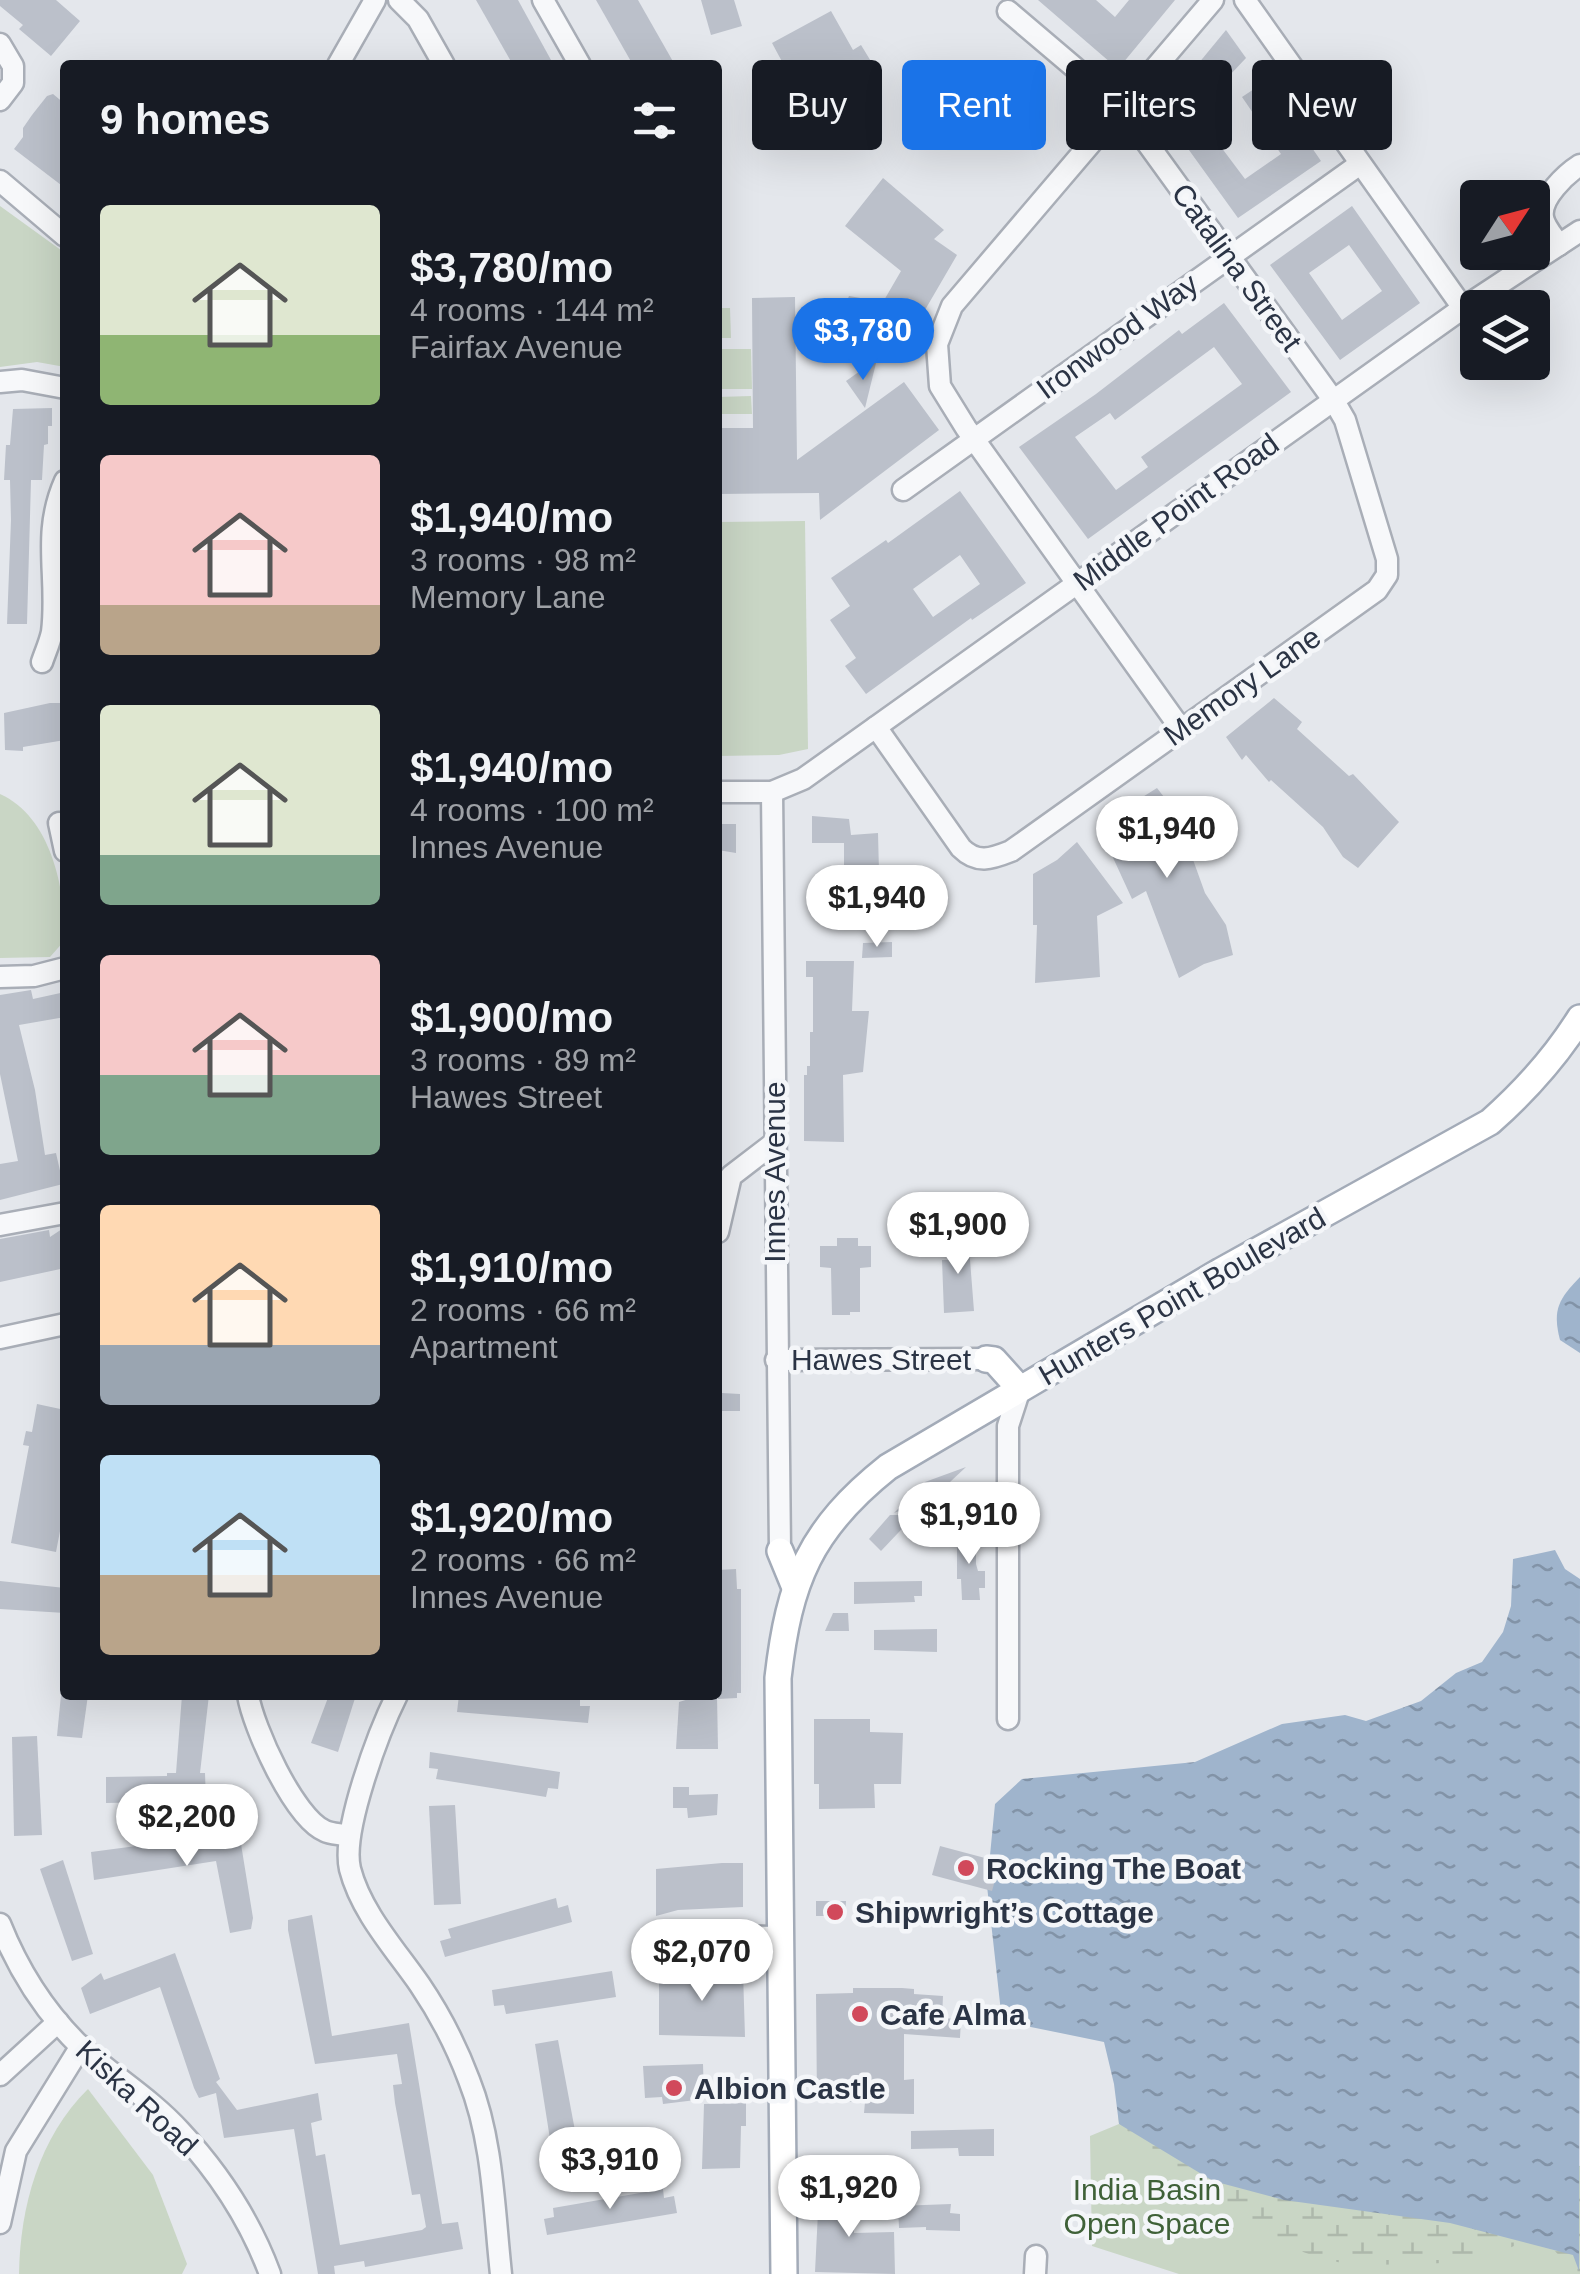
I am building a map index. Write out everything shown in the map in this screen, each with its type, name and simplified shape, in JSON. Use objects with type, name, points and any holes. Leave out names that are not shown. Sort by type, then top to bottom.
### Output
[{"type":"main road","name":"Hunters Point Boulevard","points":[[794,1585],[828,1526],[856,1493],[888,1467],[1221,1272],[1490,1122],[1522,1094],[1560,1050],[1580,1018]]},
{"type":"main road","points":[[986,1359],[994,1360],[1020,1389]]},
{"type":"main road","points":[[780,1551],[794,1585],[784,1624],[778,1678],[784,2274]]},
{"type":"street","points":[[341,60],[375,0]]},
{"type":"street","points":[[399,0],[418,18],[441,60]]},
{"type":"street","points":[[543,0],[577,60]]},
{"type":"street","points":[[1161,60],[1212,0]]},
{"type":"street","points":[[1244,0],[1460,304]]},
{"type":"street","name":"Catalina Street","points":[[1008,11],[1066,60]]},
{"type":"street","points":[[0,44],[13,66],[13,83],[0,100]]},
{"type":"street","points":[[1084,150],[952,306],[937,344],[940,386],[973,440],[1181,729]]},
{"type":"street","name":"Catalina Street","points":[[1152,150],[1334,401]]},
{"type":"street","name":"Ironwood Way","points":[[903,490],[1360,164]]},
{"type":"street","points":[[1559,245],[1543,219],[1544,208],[1566,175],[1580,166]]},
{"type":"street","points":[[0,181],[60,232]]},
{"type":"street","name":"Middle Point Road","points":[[1490,290],[1580,231]]},
{"type":"street","name":"Middle Point Road","points":[[772,792],[802,780],[1460,310]]},
{"type":"street","points":[[0,382],[22,380],[60,387]]},
{"type":"street","name":"Memory Lane","points":[[876,726],[971,858],[981,860],[1010,851],[1377,590],[1387,576],[1387,559],[1345,420],[1334,401]]},
{"type":"street","points":[[42,662],[52,633],[50,537],[60,492]]},
{"type":"street","points":[[722,792],[772,792]]},
{"type":"street","name":"Innes Avenue","points":[[772,792],[780,1551]]},
{"type":"street","points":[[58,823],[60,831]]},
{"type":"street","points":[[0,977],[34,976],[60,969]]},
{"type":"street","points":[[722,1215],[731,1176],[774,1143]]},
{"type":"street","points":[[0,1225],[60,1213]]},
{"type":"street","points":[[0,1338],[60,1325]]},
{"type":"street","name":"Hawes Street","points":[[776,1360],[986,1359]]},
{"type":"street","points":[[1008,1719],[1008,1426],[1020,1389]]},
{"type":"street","points":[[249,1700],[260,1740],[310,1820],[325,1831],[348,1836]]},
{"type":"street","points":[[394,1700],[384,1720],[348,1836],[349,1866],[362,1901],[424,1991],[469,2079],[484,2124],[500,2274]]},
{"type":"street","name":"Kiska Road","points":[[0,1924],[16,1962],[58,2022],[80,2046],[180,2130],[227,2187],[270,2274]]},
{"type":"street","points":[[656,1936],[782,1937]]},
{"type":"street","points":[[0,2075],[58,2022]]},
{"type":"street","points":[[0,2224],[16,2151],[80,2046]]},
{"type":"green space","points":[[0,206],[60,249],[60,366],[37,362],[0,367]]},
{"type":"green space","points":[[722,308],[730,308],[731,338],[722,338]]},
{"type":"green space","points":[[722,349],[751,349],[752,389],[722,389]]},
{"type":"green space","points":[[751,396],[752,414],[722,414],[722,397]]},
{"type":"green space","points":[[805,521],[808,749],[779,755],[722,756],[722,522]]},
{"type":"green space","points":[[0,794],[32,819],[52,856],[60,888],[60,946],[50,957],[0,958]]},
{"type":"green space","points":[[88,2089],[153,2175],[187,2264],[182,2274],[19,2274],[23,2224],[36,2174],[57,2129]]},
{"type":"green space","points":[[1118,2115],[1580,2166],[1580,2274],[1564,2274],[1566,2263],[1554,2250],[1521,2242],[1481,2257],[1438,2263],[1351,2264],[1302,2252],[1218,2205],[1119,2124]]},
{"type":"green space","name":"India Basin Open Space","points":[[1119,2124],[1213,2181],[1450,2223],[1574,2255],[1580,2274],[1179,2274],[1092,2246],[1090,2136]]},
{"type":"water","points":[[1580,1277],[1580,1353],[1560,1340],[1557,1312],[1562,1298]]},
{"type":"water","points":[[1555,1550],[1565,1569],[1580,1579],[1579,2271],[1573,2255],[1450,2223],[1284,2200],[1213,2181],[1119,2124],[1104,2042],[1002,2021],[987,1886],[995,1804],[1022,1779],[1195,1762],[1282,1724],[1345,1715],[1366,1721],[1421,1701],[1456,1673],[1482,1662],[1503,1632],[1511,1606],[1513,1559]]},
{"type":"building","points":[[0,0],[56,0],[80,21],[51,56],[19,29],[23,25],[0,6]]},
{"type":"building","points":[[476,0],[518,0],[551,60],[510,60]]},
{"type":"building","points":[[596,0],[638,0],[672,60],[630,60]]},
{"type":"building","points":[[701,0],[734,0],[742,26],[711,35]]},
{"type":"building","points":[[1038,0],[1096,0],[1115,17],[1129,0],[1175,0],[1125,60],[1108,60]]},
{"type":"building","points":[[831,11],[853,50],[861,45],[870,60],[781,60],[772,43]]},
{"type":"building","points":[[1226,30],[1246,58],[1232,73],[1232,60],[1201,60]]},
{"type":"building","points":[[1252,90],[1252,112],[1242,97]]},
{"type":"building","points":[[53,94],[60,100],[60,184],[14,149],[23,137],[23,128],[47,96]]},
{"type":"building","points":[[1189,150],[1223,150],[1245,179],[1281,154],[1278,150],[1313,150],[1321,161],[1238,218]]},
{"type":"building","points":[[883,178],[944,230],[934,239],[957,255],[918,322],[907,360],[831,340],[849,296],[883,302],[901,271],[845,226]]},
{"type":"building","points":[[1352,206],[1420,303],[1340,360],[1270,265]],"holes":[[[1349,245],[1382,291],[1342,320],[1309,273]]]},
{"type":"building","points":[[795,297],[797,460],[904,382],[939,430],[820,520],[819,493],[722,494],[722,428],[753,428],[752,298]]},
{"type":"building","points":[[1224,303],[1291,392],[1088,539],[1019,447],[1179,330],[1182,334]],"holes":[[[1214,347],[1242,384],[1141,457],[1148,467],[1116,490],[1075,437],[1110,413],[1115,420]]]},
{"type":"building","points":[[877,359],[865,408],[846,381]]},
{"type":"building","points":[[52,408],[42,480],[31,480],[27,624],[7,624],[11,520],[10,480],[4,480],[13,409]]},
{"type":"building","points":[[960,491],[1026,583],[866,694],[845,666],[856,658],[830,620],[850,606],[831,578],[886,540],[888,543]],"holes":[[[960,555],[980,584],[933,617],[913,589]]]},
{"type":"building","points":[[1274,698],[1302,722],[1297,729],[1349,776],[1353,774],[1399,822],[1358,868],[1343,857],[1323,827],[1269,782],[1246,755],[1242,760],[1226,737]]},
{"type":"building","points":[[60,703],[60,741],[23,747],[23,751],[5,750],[4,713]]},
{"type":"building","points":[[1157,788],[1174,810],[1170,812],[1184,844],[1187,843],[1205,893],[1226,925],[1233,955],[1204,964],[1179,978],[1146,891],[1132,899],[1098,825]]},
{"type":"building","points":[[812,816],[849,819],[851,835],[878,833],[879,872],[844,873],[844,843],[812,843]]},
{"type":"building","points":[[722,824],[736,824],[736,853],[722,851]]},
{"type":"building","points":[[1077,842],[1123,903],[1097,916],[1100,977],[1035,983],[1037,925],[1033,925],[1033,874]]},
{"type":"building","points":[[858,880],[858,907],[809,906],[813,882]]},
{"type":"building","points":[[892,942],[892,957],[862,958],[863,943]]},
{"type":"building","points":[[806,961],[854,961],[852,1011],[869,1011],[863,1072],[843,1075],[844,1142],[804,1141],[804,1075],[810,1066],[813,1032],[813,977],[806,977]]},
{"type":"building","points":[[31,990],[33,999],[60,993],[60,1018],[19,1025],[45,1155],[56,1153],[60,1185],[0,1200],[0,1164],[18,1161],[0,1074],[0,995]]},
{"type":"building","points":[[49,1230],[50,1237],[60,1230],[60,1269],[0,1282],[0,1239]]},
{"type":"building","points":[[968,1234],[974,1311],[944,1313],[942,1260],[951,1260],[950,1235]]},
{"type":"building","points":[[837,1238],[858,1238],[858,1246],[871,1246],[871,1267],[860,1268],[860,1312],[850,1315],[832,1315],[831,1268],[820,1267],[820,1246],[837,1246]]},
{"type":"building","points":[[722,1393],[740,1394],[740,1411],[722,1411]]},
{"type":"building","points":[[37,1404],[60,1409],[60,1531],[56,1552],[11,1543],[29,1446],[23,1445],[26,1431],[32,1432]]},
{"type":"building","points":[[966,1467],[934,1497],[894,1513],[925,1482]]},
{"type":"building","points":[[890,1515],[915,1515],[881,1551],[869,1539]]},
{"type":"building","points":[[957,1533],[976,1534],[976,1564],[978,1571],[985,1571],[985,1588],[979,1588],[980,1600],[962,1600],[961,1579],[957,1579]]},
{"type":"building","points":[[736,1569],[737,1589],[741,1589],[741,1693],[737,1693],[737,1698],[722,1699],[722,1570]]},
{"type":"building","points":[[0,1581],[60,1587],[60,1613],[0,1609]]},
{"type":"building","points":[[922,1581],[922,1596],[914,1596],[915,1602],[854,1604],[854,1582]]},
{"type":"building","points":[[833,1613],[848,1613],[849,1631],[825,1631]]},
{"type":"building","points":[[937,1629],[937,1652],[874,1650],[874,1630]]},
{"type":"building","points":[[61,1700],[87,1700],[82,1738],[57,1736]]},
{"type":"building","points":[[182,1700],[208,1700],[200,1773],[205,1773],[206,1801],[106,1803],[106,1777],[176,1773]]},
{"type":"building","points":[[327,1700],[354,1700],[338,1752],[311,1743]]},
{"type":"building","points":[[458,1700],[580,1700],[580,1706],[590,1706],[588,1723],[457,1712]]},
{"type":"building","points":[[717,1700],[718,1749],[676,1749],[679,1702]]},
{"type":"building","points":[[814,1719],[870,1719],[870,1732],[903,1733],[901,1784],[874,1784],[875,1808],[819,1809],[819,1784],[814,1784]]},
{"type":"building","points":[[37,1736],[42,1835],[14,1836],[12,1737]]},
{"type":"building","points":[[430,1752],[560,1772],[558,1789],[548,1788],[546,1797],[436,1779],[438,1769],[429,1768]]},
{"type":"building","points":[[673,1787],[689,1787],[689,1795],[718,1794],[717,1815],[688,1818],[687,1808],[673,1808]]},
{"type":"building","points":[[455,1805],[461,1904],[434,1905],[429,1806]]},
{"type":"building","points":[[235,1834],[237,1845],[241,1844],[253,1918],[251,1929],[230,1933],[216,1861],[94,1880],[91,1852]]},
{"type":"building","name":"Rocking The Boat","points":[[940,1846],[1000,1862],[992,1891],[932,1875]]},
{"type":"building","points":[[63,1860],[93,1954],[72,1961],[40,1869]]},
{"type":"building","points":[[743,1863],[743,1907],[678,1910],[656,1916],[656,1869]]},
{"type":"building","points":[[556,1898],[558,1908],[568,1905],[572,1922],[445,1957],[440,1941],[451,1938],[448,1929]]},
{"type":"building","name":"Shipwright’s Cottage","points":[[816,1901],[846,1901],[845,1916],[816,1916]]},
{"type":"building","points":[[312,1915],[332,2036],[409,2023],[442,2224],[458,2222],[463,2249],[365,2267],[364,2261],[334,2266],[335,2274],[318,2274],[294,2129],[224,2138],[216,2093],[199,2098],[160,1987],[90,2014],[81,1988],[101,1973],[104,1980],[175,1953],[220,2079],[216,2082],[237,2110],[318,2093],[322,2120],[311,2123],[316,2156],[325,2154],[340,2245],[422,2230],[426,2227],[420,2194],[412,2195],[395,2103],[393,2085],[402,2084],[397,2054],[315,2064],[288,1930],[288,1920]]},
{"type":"building","points":[[612,1971],[616,1997],[506,2014],[504,2005],[494,2006],[492,1990]]},
{"type":"building","points":[[659,1972],[743,1972],[745,2037],[659,2035]]},
{"type":"building","points":[[853,1988],[914,1989],[914,1994],[943,1996],[942,2018],[961,2019],[960,2038],[904,2034],[904,2080],[914,2079],[914,2114],[864,2113],[865,2102],[817,2102],[816,1994],[853,1993]]},
{"type":"building","points":[[558,2040],[582,2168],[559,2172],[556,2157],[553,2158],[535,2044]]},
{"type":"building","name":"Albion Castle","points":[[703,2064],[704,2099],[663,2104],[662,2097],[645,2098],[643,2066]]},
{"type":"building","points":[[746,2103],[740,2168],[702,2169],[704,2104]]},
{"type":"building","points":[[994,2129],[994,2156],[959,2156],[958,2148],[911,2149],[911,2131]]},
{"type":"building","points":[[663,2189],[664,2198],[674,2196],[677,2213],[547,2235],[544,2219],[554,2217],[553,2208]]},
{"type":"building","points":[[819,2192],[853,2192],[854,2233],[894,2232],[895,2274],[815,2272]]},
{"type":"building","points":[[951,2204],[950,2213],[960,2214],[960,2231],[899,2228],[898,2206]]},
{"type":"place","name":"Rocking The Boat","points":[[966,1868]]},
{"type":"place","name":"Shipwright’s Cottage","points":[[835,1912]]},
{"type":"place","name":"Cafe Alma","points":[[860,2014]]},
{"type":"place","name":"Albion Castle","points":[[674,2088]]}]
